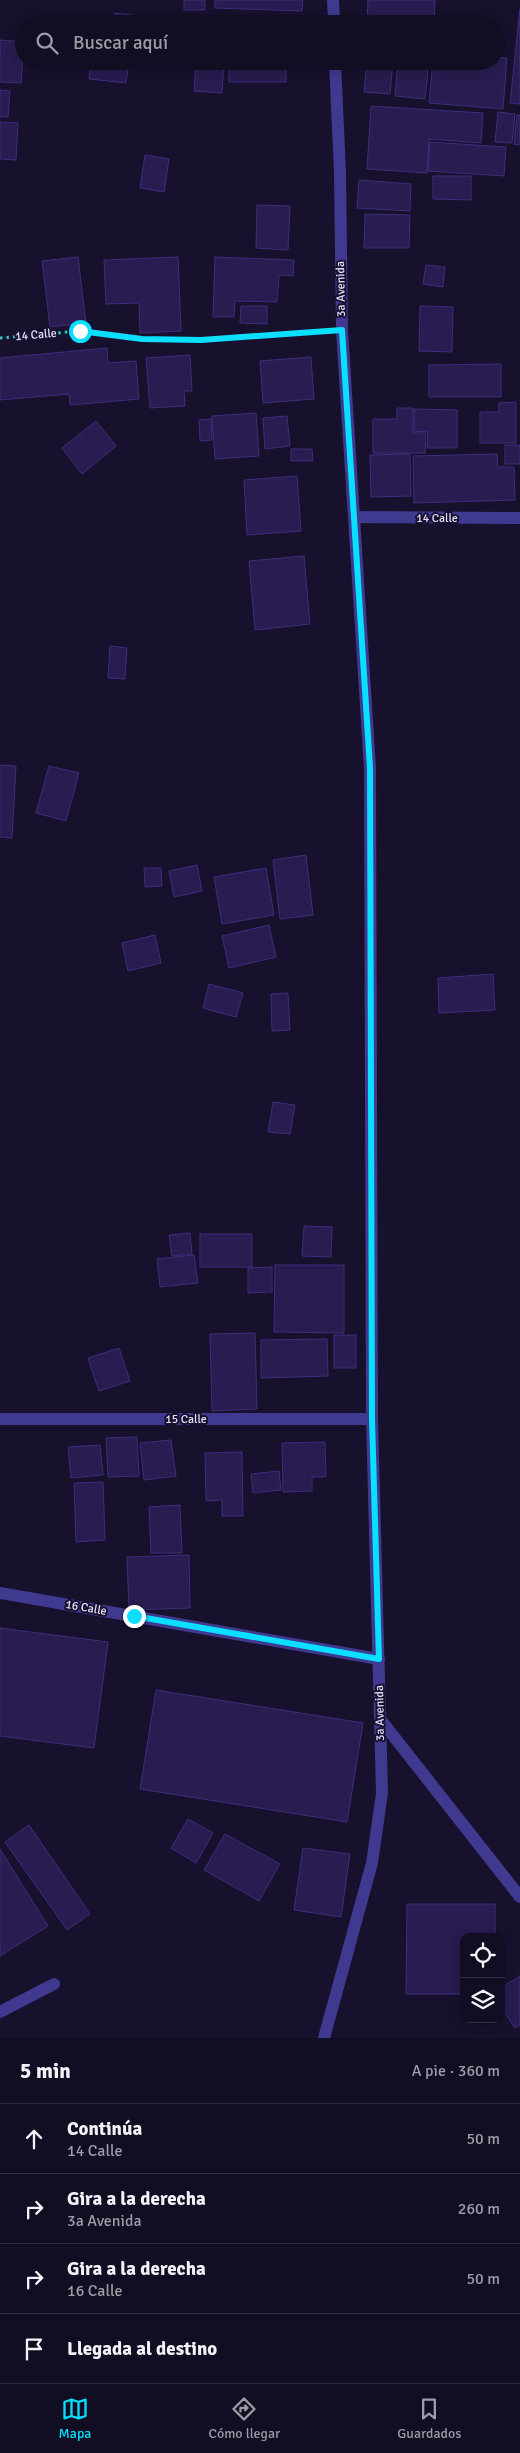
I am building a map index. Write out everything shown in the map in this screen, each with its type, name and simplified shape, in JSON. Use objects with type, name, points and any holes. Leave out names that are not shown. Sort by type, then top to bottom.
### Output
[{"type":"street","points":[[333,0],[334,15]]},
{"type":"street","name":"3a Avenida","points":[[324,2038],[372,1863],[382,1793],[372,1419],[370,768],[342,330],[335,70]]},
{"type":"street","name":"14 Calle","points":[[354,517],[520,518]]},
{"type":"street","name":"15 Calle","points":[[0,1420],[372,1419]]},
{"type":"street","name":"16 Calle","points":[[0,1593],[379,1659]]},
{"type":"street","points":[[380,1719],[520,1897]]},
{"type":"street","points":[[0,2012],[54,1984]]},
{"type":"path","name":"14 Calle","points":[[0,338],[80,331],[142,339],[201,340],[342,330]]},
{"type":"building","points":[[184,0],[205,0],[205,10],[184,10]]},
{"type":"building","points":[[215,0],[303,0],[302,11],[215,8]]},
{"type":"building","points":[[368,0],[435,0],[434,15],[367,15]]},
{"type":"building","points":[[520,9],[520,104],[510,103]]},
{"type":"building","points":[[115,13],[130,15],[115,15]]},
{"type":"building","points":[[0,40],[15,41],[15,70],[22,70],[21,83],[0,82]]},
{"type":"building","points":[[505,58],[507,58],[503,109],[429,103],[432,70],[505,70]]},
{"type":"building","points":[[90,70],[128,70],[126,83],[89,79]]},
{"type":"building","points":[[195,70],[223,70],[222,93],[194,91]]},
{"type":"building","points":[[229,70],[286,70],[286,82],[229,82]]},
{"type":"building","points":[[366,70],[392,70],[390,94],[364,92]]},
{"type":"building","points":[[397,70],[428,70],[425,99],[395,96]]},
{"type":"building","points":[[0,90],[10,91],[8,117],[0,117]]},
{"type":"building","points":[[371,106],[483,113],[481,143],[429,139],[427,173],[367,169]]},
{"type":"building","points":[[498,112],[515,114],[512,143],[495,142]]},
{"type":"building","points":[[517,115],[520,115],[520,145],[514,144]]},
{"type":"building","points":[[0,122],[18,123],[16,160],[0,159]]},
{"type":"building","points":[[430,142],[506,147],[504,176],[428,171]]},
{"type":"building","points":[[145,155],[169,159],[164,192],[140,188]]},
{"type":"building","points":[[433,176],[471,176],[471,200],[433,199]]},
{"type":"building","points":[[359,180],[411,184],[410,211],[357,208]]},
{"type":"building","points":[[257,205],[290,206],[288,250],[256,248]]},
{"type":"building","points":[[365,214],[410,215],[409,248],[364,248]]},
{"type":"building","points":[[78,257],[86,323],[50,327],[42,261]]},
{"type":"building","points":[[178,257],[181,331],[140,333],[139,303],[106,304],[104,260]]},
{"type":"building","points":[[215,257],[294,260],[293,276],[279,275],[277,302],[235,301],[234,317],[213,317]]},
{"type":"building","points":[[426,265],[445,267],[443,287],[423,284]]},
{"type":"building","points":[[241,306],[267,306],[267,324],[240,323]]},
{"type":"building","points":[[420,306],[453,307],[452,352],[419,351]]},
{"type":"building","points":[[107,348],[108,363],[136,361],[139,399],[70,405],[69,394],[0,400],[0,358]]},
{"type":"building","points":[[190,355],[192,391],[184,391],[185,406],[150,408],[146,358]]},
{"type":"building","points":[[311,357],[314,399],[263,403],[260,361]]},
{"type":"building","points":[[501,364],[501,397],[429,397],[429,365]]},
{"type":"building","points":[[516,402],[516,443],[480,443],[480,412],[499,412],[499,403]]},
{"type":"building","points":[[397,408],[413,408],[413,433],[426,433],[425,453],[373,453],[373,419],[397,419]]},
{"type":"building","points":[[414,409],[457,410],[457,448],[427,448],[428,431],[414,432]]},
{"type":"building","points":[[256,413],[259,456],[215,459],[212,416]]},
{"type":"building","points":[[287,416],[290,446],[265,449],[263,418]]},
{"type":"building","points":[[211,419],[212,440],[200,441],[199,420]]},
{"type":"building","points":[[96,421],[116,446],[82,474],[62,448]]},
{"type":"building","points":[[505,445],[520,445],[520,464],[505,464]]},
{"type":"building","points":[[291,449],[312,449],[313,461],[291,461]]},
{"type":"building","points":[[410,454],[411,496],[371,497],[370,455]]},
{"type":"building","points":[[497,454],[498,467],[514,467],[515,500],[414,503],[413,456]]},
{"type":"building","points":[[297,476],[301,531],[247,535],[244,480]]},
{"type":"building","points":[[304,556],[310,624],[255,630],[249,561]]},
{"type":"building","points":[[110,646],[127,648],[125,679],[108,678]]},
{"type":"building","points":[[0,765],[16,766],[12,838],[0,837]]},
{"type":"building","points":[[49,766],[79,773],[66,821],[36,813]]},
{"type":"building","points":[[306,855],[313,915],[280,919],[273,860]]},
{"type":"building","points":[[197,865],[202,891],[174,897],[169,871]]},
{"type":"building","points":[[144,868],[161,868],[162,886],[145,887]]},
{"type":"building","points":[[266,868],[274,915],[222,924],[214,877]]},
{"type":"building","points":[[269,925],[276,957],[229,968],[222,936]]},
{"type":"building","points":[[155,935],[161,963],[128,971],[122,943]]},
{"type":"building","points":[[493,974],[495,1010],[439,1013],[438,978]]},
{"type":"building","points":[[209,984],[243,993],[236,1017],[203,1008]]},
{"type":"building","points":[[288,993],[290,1030],[272,1031],[271,994]]},
{"type":"building","points":[[273,1102],[295,1105],[290,1134],[268,1132]]},
{"type":"building","points":[[304,1226],[332,1227],[331,1257],[302,1256]]},
{"type":"building","points":[[190,1233],[192,1254],[172,1256],[169,1235]]},
{"type":"building","points":[[200,1234],[252,1234],[252,1267],[200,1267]]},
{"type":"building","points":[[194,1255],[198,1283],[160,1287],[157,1259]]},
{"type":"building","points":[[275,1265],[344,1265],[344,1333],[274,1332]]},
{"type":"building","points":[[272,1267],[272,1292],[248,1293],[248,1268]]},
{"type":"building","points":[[255,1333],[257,1409],[212,1411],[210,1334]]},
{"type":"building","points":[[334,1335],[356,1335],[356,1368],[334,1368]]},
{"type":"building","points":[[327,1339],[328,1376],[261,1378],[261,1340]]},
{"type":"building","points":[[119,1348],[130,1381],[99,1391],[88,1358]]},
{"type":"building","points":[[137,1437],[139,1476],[108,1477],[106,1438]]},
{"type":"building","points":[[171,1440],[176,1476],[144,1480],[140,1443]]},
{"type":"building","points":[[325,1442],[326,1477],[312,1477],[312,1491],[283,1492],[282,1443]]},
{"type":"building","points":[[100,1445],[103,1475],[71,1478],[68,1447]]},
{"type":"building","points":[[242,1452],[243,1516],[222,1516],[222,1500],[206,1501],[205,1453]]},
{"type":"building","points":[[279,1471],[281,1490],[253,1493],[251,1474]]},
{"type":"building","points":[[103,1482],[105,1540],[76,1542],[74,1483]]},
{"type":"building","points":[[180,1505],[182,1553],[151,1553],[149,1507]]},
{"type":"building","points":[[189,1555],[190,1608],[129,1610],[127,1557]]},
{"type":"building","points":[[0,1628],[108,1642],[94,1748],[0,1736]]},
{"type":"building","points":[[156,1690],[363,1723],[347,1822],[140,1789]]},
{"type":"building","points":[[188,1819],[213,1833],[196,1863],[171,1848]]},
{"type":"building","points":[[29,1825],[90,1914],[67,1930],[5,1842]]},
{"type":"building","points":[[225,1834],[280,1864],[259,1901],[204,1870]]},
{"type":"building","points":[[303,1848],[350,1854],[341,1917],[294,1910]]},
{"type":"building","points":[[0,1849],[48,1926],[0,1956]]},
{"type":"building","points":[[407,1904],[495,1904],[495,1933],[460,1933],[460,1994],[406,1994]]},
{"type":"building","points":[[520,1976],[520,2025],[515,2028],[505,2013],[505,1985]]},
{"type":"route","points":[[80,331],[142,339],[201,340],[342,330],[370,768],[372,1419],[379,1659],[134,1616]]}]
